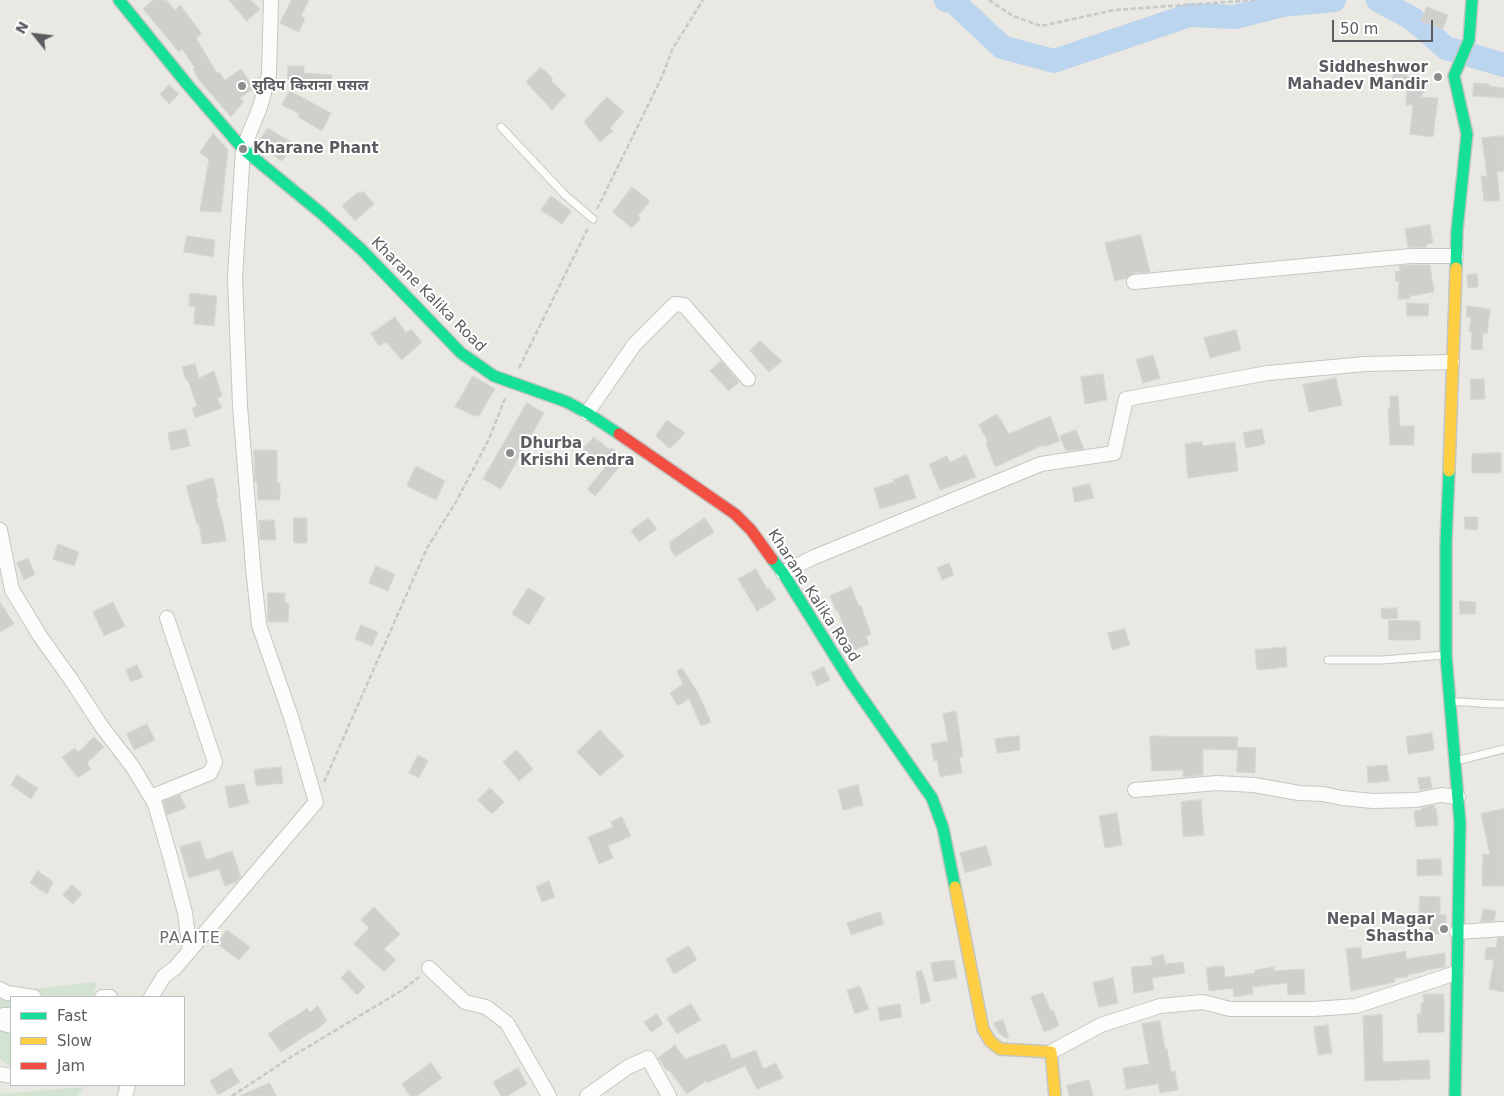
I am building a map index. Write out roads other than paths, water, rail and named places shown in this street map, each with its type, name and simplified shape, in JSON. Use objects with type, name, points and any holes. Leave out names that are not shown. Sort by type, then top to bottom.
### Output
[{"type":"street","name":"Kharane Kalika Road","points":[[119,0],[243,149],[362,250],[445,338],[475,364],[494,376],[567,402],[587,413],[735,514],[751,530],[783,573],[851,682],[924,783],[939,812],[983,1029],[990,1041],[1000,1049],[1051,1052]]},
{"type":"street","points":[[152,996],[164,976],[175,968],[190,951],[316,802],[291,717],[259,625],[240,406],[235,278],[243,149],[260,107],[269,75],[271,0]]},
{"type":"street","points":[[1454,1096],[1460,822],[1446,655],[1446,543],[1457,230],[1467,134],[1454,76],[1469,40],[1472,0]]},
{"type":"street","points":[[1134,282],[1411,256],[1456,256]]},
{"type":"street","points":[[587,413],[634,345],[675,304],[684,305],[748,380]]},
{"type":"street","points":[[783,573],[821,554],[1040,464],[1114,453],[1126,398],[1268,372],[1365,364],[1452,362]]},
{"type":"street","points":[[0,530],[12,590],[40,636],[102,727],[132,766],[155,804],[185,913],[190,951]]},
{"type":"street","points":[[150,797],[210,773],[215,762],[167,618]]},
{"type":"street","points":[[1135,790],[1217,783],[1254,785],[1373,801],[1416,800],[1441,796],[1458,797]]},
{"type":"street","points":[[1457,932],[1504,929]]},
{"type":"street","points":[[429,968],[465,1002],[486,1007],[507,1023],[549,1096]]},
{"type":"street","points":[[1055,1096],[1051,1052],[1101,1025],[1160,1006],[1203,1002],[1230,1009],[1314,1010],[1356,1006],[1456,973]]},
{"type":"street","points":[[0,988],[7,992],[29,996]]},
{"type":"street","points":[[10,1015],[4,1015],[1,1023],[10,1026]]},
{"type":"street","points":[[587,1096],[628,1066],[648,1058],[669,1096]]},
{"type":"lane","points":[[500,127],[565,195],[592,219]]},
{"type":"lane","points":[[1328,660],[1382,660],[1446,655]]},
{"type":"lane","points":[[1450,702],[1467,701],[1492,705],[1504,704]]},
{"type":"lane","points":[[1455,761],[1504,749]]},
{"type":"waterway","points":[[946,0],[953,1],[1002,47],[1054,61],[1190,15],[1235,17],[1282,5],[1334,0]]},
{"type":"waterway","points":[[1378,0],[1413,19],[1446,48],[1504,65]]},
{"type":"place","name":"Siddheshwor Mahadev Mandir","points":[[1438,77]]},
{"type":"place","name":"सुदिप किराना पसल","points":[[242,86]]},
{"type":"place","name":"Kharane Phant","points":[[243,149]]},
{"type":"place","name":"Dhurba Krishi Kendra","points":[[510,453]]},
{"type":"place","name":"Nepal Magar Shastha","points":[[1444,929]]},
{"type":"district","name":"PAAITE","points":[[190,939]]}]
